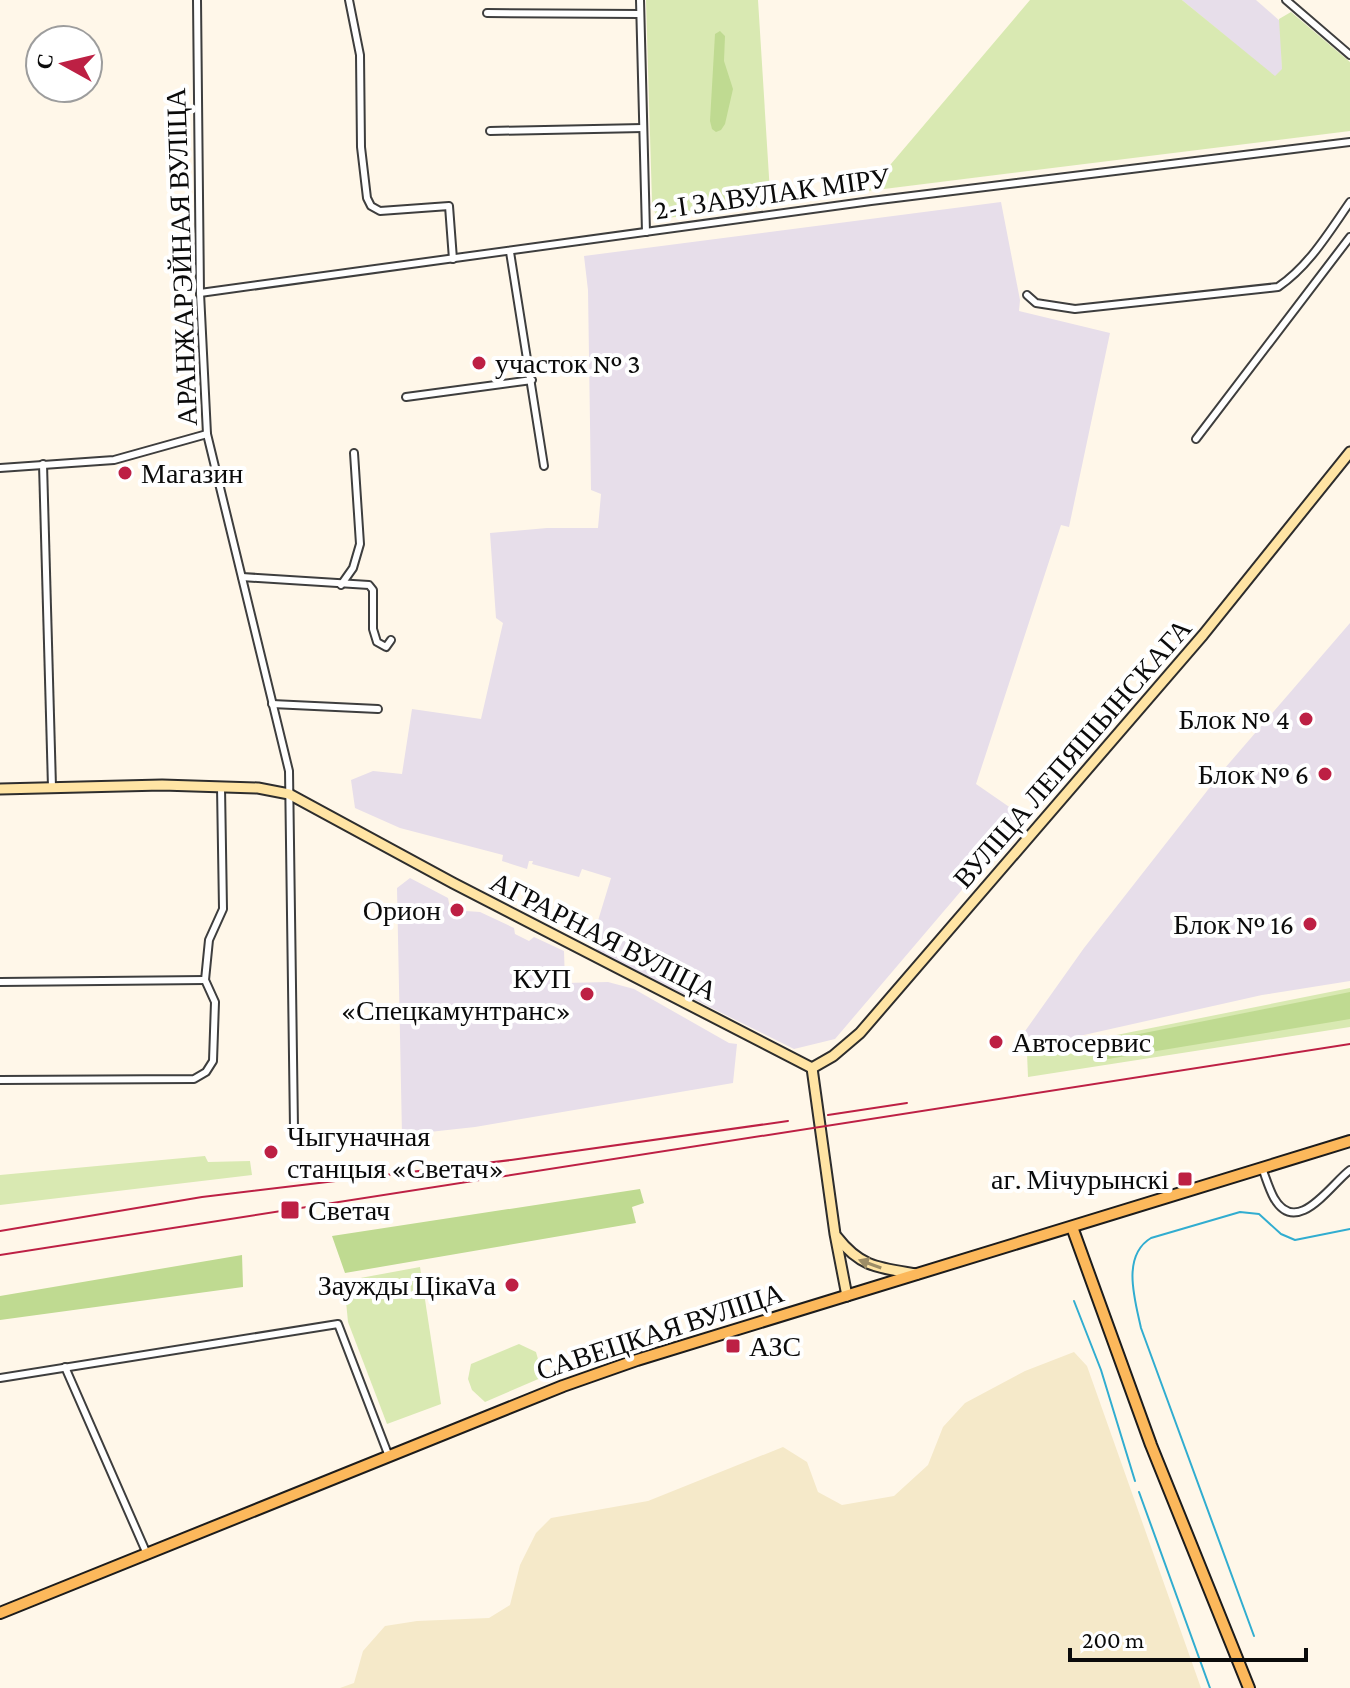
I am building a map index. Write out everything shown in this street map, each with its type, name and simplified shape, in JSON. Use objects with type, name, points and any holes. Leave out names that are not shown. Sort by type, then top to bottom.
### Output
[{"type":"main road","name":"САВЕЦКАЯ ВУЛІЦА","points":[[0,1613],[563,1386],[1350,1141]]},
{"type":"main road","points":[[1072,1227],[1151,1445],[1249,1688]]},
{"type":"street","name":"АРАНЖАРЭЙНАЯ ВУЛІЦА","points":[[197,0],[200,293],[207,434],[289,771],[294,1128]]},
{"type":"street","points":[[349,0],[360,55],[361,147],[367,198],[371,206],[380,211],[449,206],[453,259]]},
{"type":"street","points":[[640,0],[646,232]]},
{"type":"street","points":[[1286,0],[1350,55]]},
{"type":"street","points":[[487,13],[640,14]]},
{"type":"street","points":[[490,131],[643,128]]},
{"type":"street","name":"2-І ЗАВУЛАК МІРУ","points":[[200,293],[646,232],[1350,142]]},
{"type":"street","points":[[1027,295],[1036,303],[1075,309],[1278,287],[1293,277],[1317,250],[1350,202]]},
{"type":"street","points":[[1196,439],[1350,237]]},
{"type":"street","points":[[510,252],[544,466]]},
{"type":"street","points":[[406,397],[532,380]]},
{"type":"street","points":[[0,468],[114,460],[207,434]]},
{"type":"street","name":"ВУЛІЦА ЛЕПЯШЫНСКАГА","points":[[812,1068],[833,1056],[860,1033],[1203,635],[1350,452]]},
{"type":"street","points":[[341,585],[353,568],[360,544],[354,453]]},
{"type":"street","points":[[43,464],[52,787]]},
{"type":"street","points":[[242,577],[369,585],[373,590],[373,629],[377,642],[386,647],[391,640]]},
{"type":"street","points":[[272,704],[378,709]]},
{"type":"street","points":[[0,1080],[194,1079],[206,1072],[213,1061],[215,1002],[205,980],[209,940],[223,909],[221,787]]},
{"type":"street","name":"АГРАРНАЯ ВУЛІЦА","points":[[0,789],[221,787],[258,788],[289,794],[453,883],[812,1068]]},
{"type":"street","points":[[0,982],[205,980]]},
{"type":"street","points":[[812,1068],[835,1234],[847,1296]]},
{"type":"street","points":[[1262,1168],[1275,1200],[1287,1211],[1295,1212],[1308,1209],[1318,1202],[1350,1170]]},
{"type":"street","points":[[835,1234],[849,1253],[861,1262],[917,1274]]},
{"type":"street","points":[[0,1378],[338,1324],[388,1454]]},
{"type":"street","points":[[65,1367],[147,1554]]},
{"type":"shaded area","points":[[1182,0],[1256,0],[1281,22],[1282,70],[1275,77]]},
{"type":"shaded area","points":[[1001,202],[1020,300],[1019,311],[1110,333],[1069,527],[1061,525],[976,784],[1024,817],[835,1039],[794,1049],[597,951],[593,937],[611,878],[582,869],[579,877],[532,864],[533,861],[529,861],[527,869],[502,861],[503,855],[400,828],[355,808],[351,780],[373,771],[402,774],[412,709],[481,719],[503,623],[496,618],[490,533],[598,528],[601,494],[591,490],[588,290],[584,256]]},
{"type":"shaded area","points":[[1350,623],[1350,981],[1262,995],[1026,1048],[1023,1034],[1084,948],[1225,768]]},
{"type":"shaded area","name":"КУП «Спецкамунтранс»","points":[[410,878],[448,898],[451,913],[462,914],[464,907],[466,911],[480,912],[514,928],[515,934],[529,941],[534,937],[564,951],[565,983],[608,982],[634,989],[729,1043],[737,1044],[733,1083],[475,1127],[402,1135],[397,888]]},
{"type":"shaded area","points":[[1074,1352],[1087,1366],[1201,1688],[340,1688],[354,1683],[363,1651],[385,1626],[417,1621],[489,1618],[510,1605],[520,1565],[536,1533],[551,1518],[648,1501],[783,1447],[807,1462],[818,1492],[842,1505],[894,1496],[928,1465],[943,1427],[965,1403],[1025,1371]]},
{"type":"green space","points":[[646,0],[758,0],[770,193],[756,207],[667,218],[655,213],[652,202]]},
{"type":"green space","points":[[1030,0],[1182,0],[1275,76],[1282,69],[1279,19],[1291,12],[1350,62],[1350,131],[868,191]]},
{"type":"green space","points":[[720,31],[725,36],[724,61],[733,89],[725,124],[716,132],[710,121],[715,34]]},
{"type":"green space","points":[[1350,988],[1350,1027],[1028,1077],[1027,1053]]},
{"type":"green space","points":[[1350,992],[1350,1019],[1108,1059],[1096,1058],[1091,1051],[1092,1046],[1099,1042]]},
{"type":"green space","points":[[205,1156],[208,1162],[250,1161],[252,1175],[0,1205],[0,1175]]},
{"type":"green space","points":[[640,1189],[644,1203],[632,1207],[636,1223],[345,1273],[332,1236]]},
{"type":"green space","points":[[242,1255],[243,1287],[0,1320],[0,1296]]},
{"type":"green space","points":[[420,1267],[441,1404],[387,1424],[348,1322],[344,1281]]},
{"type":"green space","points":[[519,1344],[536,1352],[543,1377],[485,1402],[472,1390],[468,1379],[471,1364]]},
{"type":"waterway","points":[[1254,1636],[1141,1328],[1132,1279],[1133,1267],[1142,1246],[1151,1238],[1240,1212],[1259,1214],[1281,1234],[1295,1240],[1350,1229]]},
{"type":"waterway","points":[[1074,1301],[1101,1370],[1135,1481]]},
{"type":"waterway","points":[[1139,1492],[1210,1688]]},
{"type":"railway","points":[[0,1255],[1350,1044]]},
{"type":"railway","points":[[828,1115],[907,1103]]},
{"type":"railway","points":[[0,1231],[202,1197],[511,1160],[788,1121]]},
{"type":"place","name":"участок № 3","points":[[479,363]]},
{"type":"place","name":"Магазин","points":[[125,473]]},
{"type":"place","name":"Блок № 4","points":[[1306,719]]},
{"type":"place","name":"Блок № 6","points":[[1325,774]]},
{"type":"place","name":"Орион","points":[[457,910]]},
{"type":"place","name":"Блок № 16","points":[[1310,924]]},
{"type":"place","name":"КУП «Спецкамунтранс»","points":[[587,994]]},
{"type":"place","name":"Автосервис","points":[[996,1042]]},
{"type":"place","name":"Чыгуначная станцыя «Светач»","points":[[271,1152]]},
{"type":"place","name":"аг. Мічурынскі","points":[[1185,1179]]},
{"type":"place","name":"Светач","points":[[290,1210]]},
{"type":"place","name":"Заужды ЦікаVа","points":[[512,1285]]},
{"type":"place","name":"АЗС","points":[[733,1346]]}]
